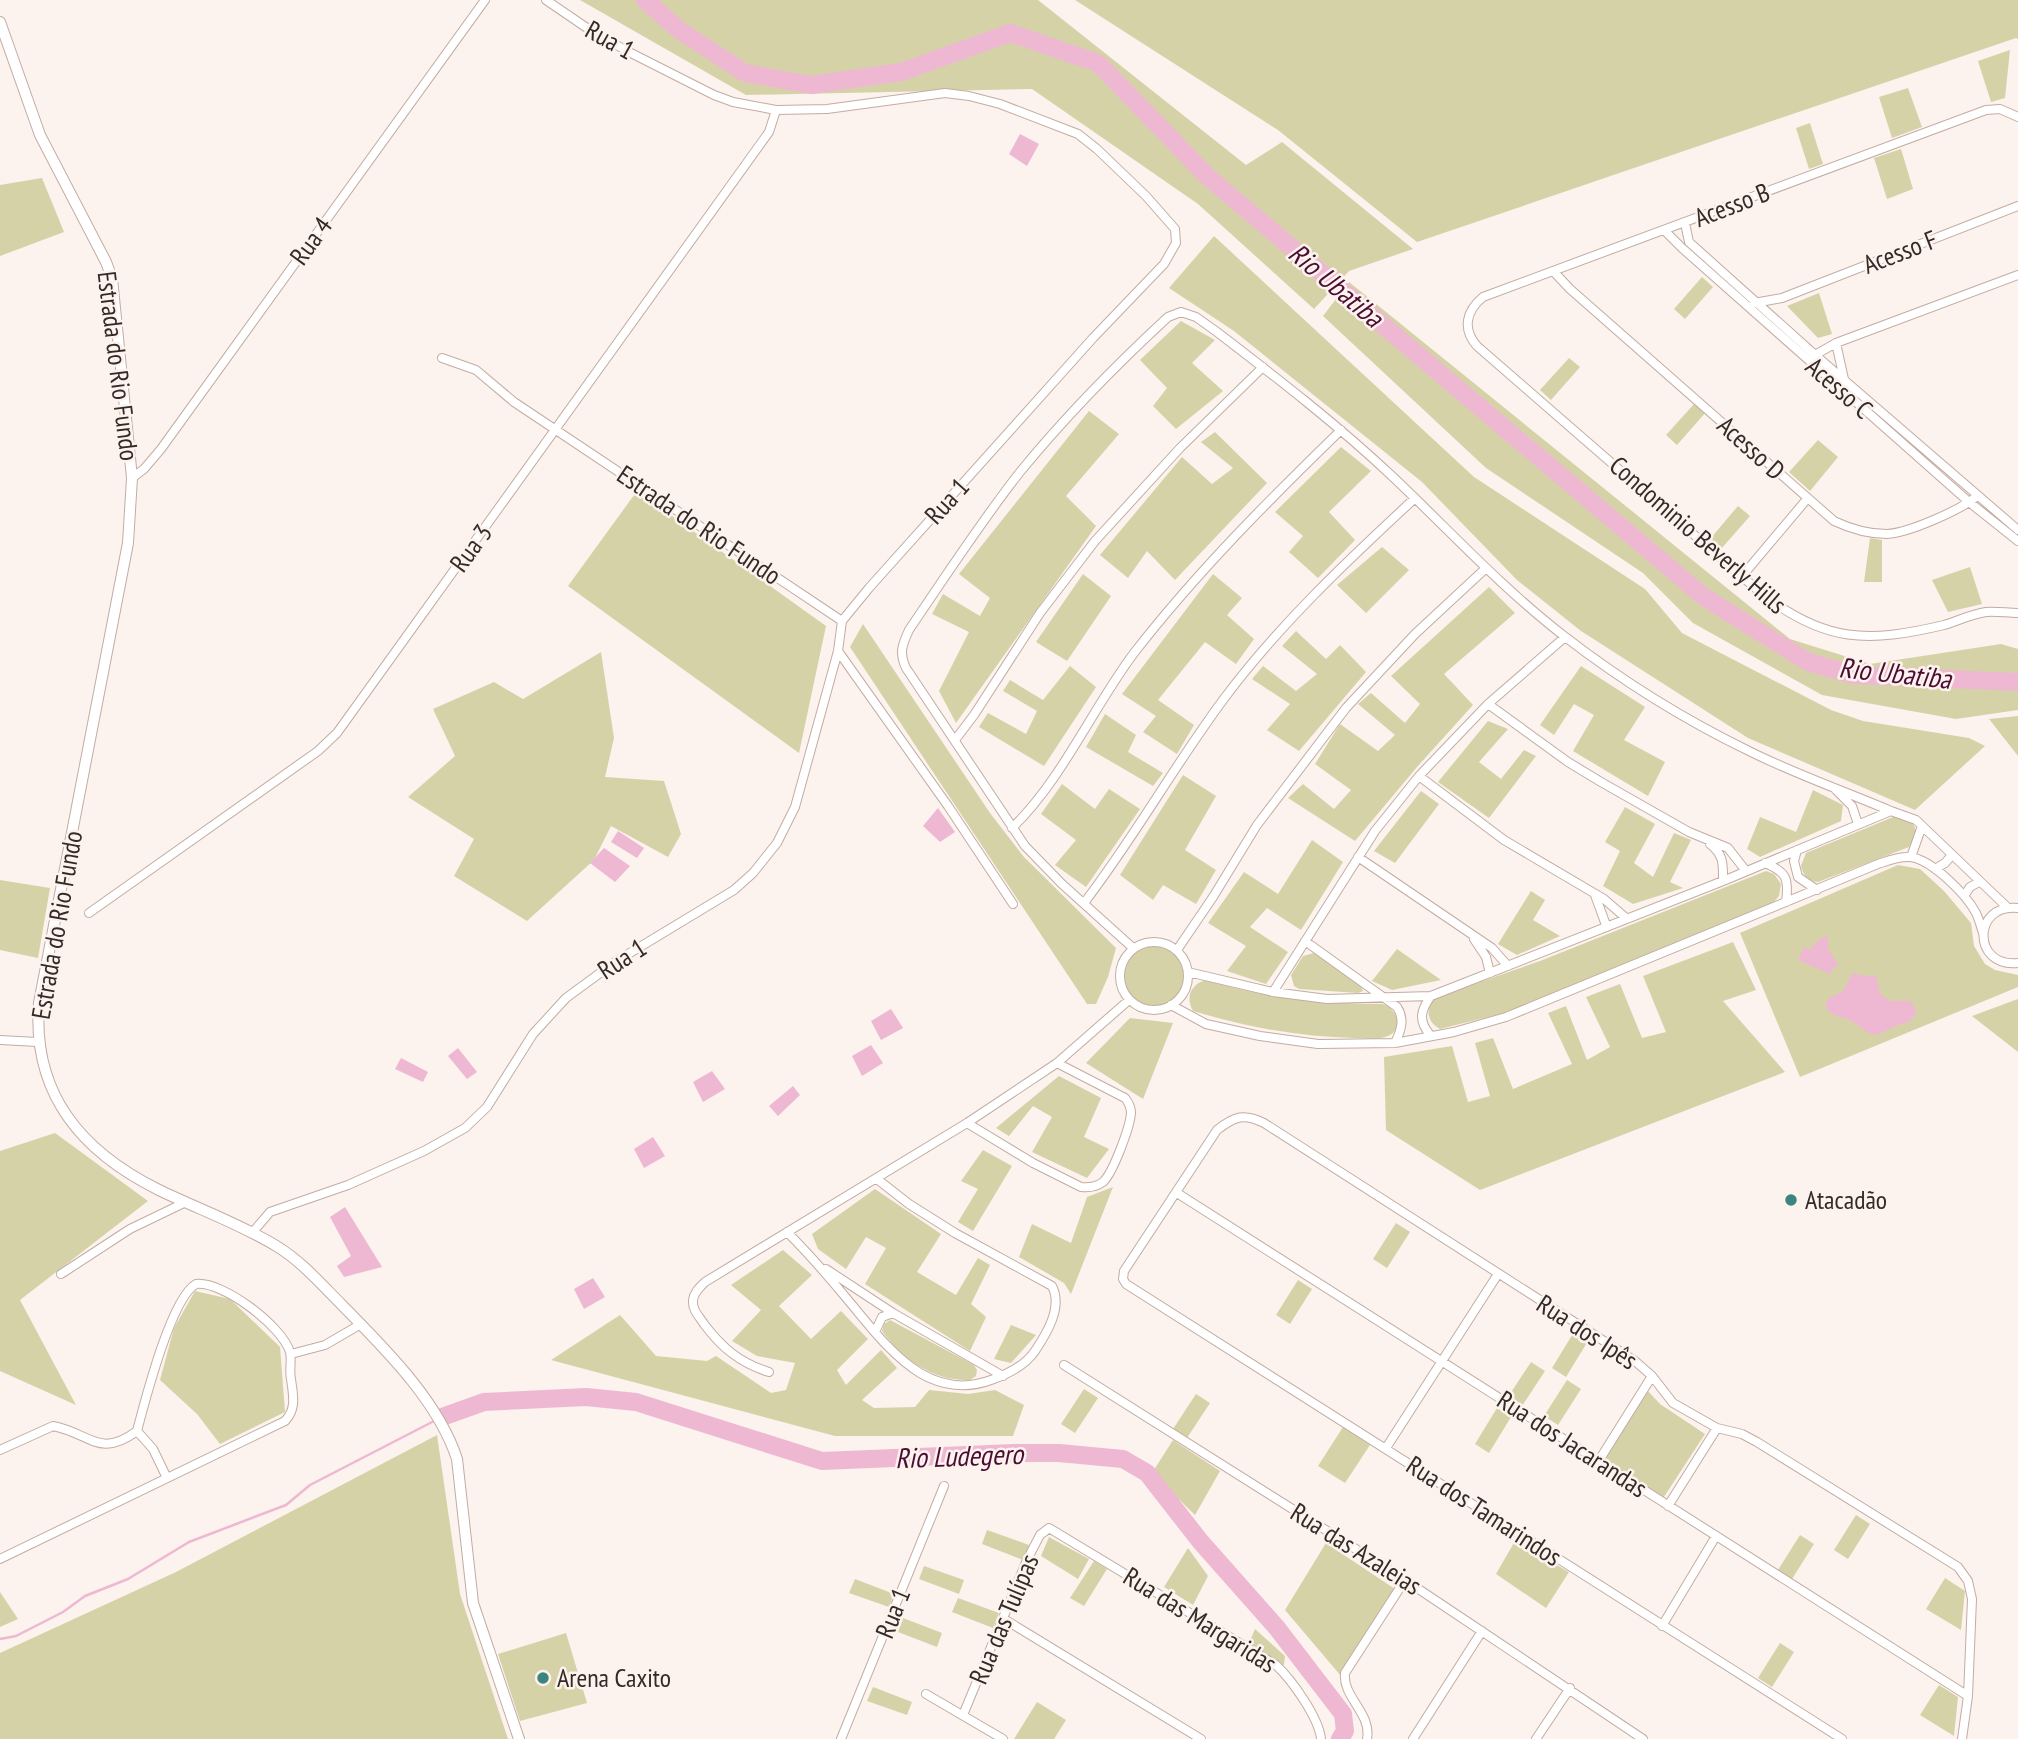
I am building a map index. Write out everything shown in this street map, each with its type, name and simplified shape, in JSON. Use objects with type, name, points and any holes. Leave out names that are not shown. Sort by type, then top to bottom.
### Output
[{"type":"street","name":"Rua 4","points":[[132,478],[144,469],[161,449],[485,0]]},
{"type":"street","name":"Rua 1","points":[[252,1233],[270,1212],[348,1185],[424,1152],[464,1128],[487,1107],[533,1034],[566,998],[615,961],[734,890],[753,873],[777,843],[795,807],[838,651],[842,621],[1173,251],[1175,229],[1153,204],[1085,139],[1063,127],[1000,104],[945,93],[834,108],[776,110],[733,102],[714,95],[587,28],[546,0]]},
{"type":"street","name":"Estrada do Rio Fundo","points":[[0,22],[40,135],[112,278],[132,478],[128,543],[42,984],[38,1042],[48,1082],[60,1106],[84,1139],[134,1176],[252,1233],[296,1261],[360,1324],[412,1381],[454,1450],[459,1471],[464,1539],[473,1603],[519,1739]]},
{"type":"street","name":"Acesso B","points":[[1466,325],[1472,308],[1483,297],[1986,110],[2000,109],[2015,115]]},
{"type":"street","name":"Rua 3","points":[[89,913],[328,742],[351,715],[769,132],[776,110]]},
{"type":"street","name":"Acesso F","points":[[1749,307],[1758,301],[1782,298],[2018,206]]},
{"type":"street","points":[[1682,248],[1689,242],[1685,223]]},
{"type":"street","name":"Acesso C","points":[[1664,230],[1749,307],[1771,321],[1973,499],[2018,530]]},
{"type":"street","name":"Acesso C","points":[[1689,242],[1758,301],[1771,321]]},
{"type":"street","name":"Acesso D","points":[[1554,272],[1834,521],[1875,534],[1891,534],[1949,513],[1973,499]]},
{"type":"street","points":[[1811,357],[1836,343],[2018,275]]},
{"type":"street","points":[[1771,321],[1782,298]]},
{"type":"street","points":[[1133,948],[1031,853],[906,668],[902,659],[902,645],[909,630],[972,536],[1021,472],[1110,375],[1160,325],[1175,313],[1181,312],[1196,317],[1341,430],[1485,569],[1565,636],[1622,678],[1713,733],[1796,773],[1906,815],[1922,826],[2007,907]]},
{"type":"street","name":"Condominio Beverly Hills","points":[[1466,325],[1477,346],[1744,575],[1761,593],[1793,617],[1842,634],[1867,636],[1893,635],[1948,624],[1988,612],[2018,613]]},
{"type":"street","points":[[1836,343],[1844,379]]},
{"type":"street","name":"Acesso C","points":[[1811,357],[1844,379],[2018,541]]},
{"type":"street","name":"Estrada do Rio Fundo","points":[[442,358],[476,370],[514,402],[842,621]]},
{"type":"street","points":[[955,740],[1040,613],[1095,541],[1180,448],[1263,367]]},
{"type":"street","points":[[1012,828],[1039,798],[1133,656],[1183,592],[1258,511],[1341,430]]},
{"type":"street","points":[[1084,903],[1126,846],[1190,747],[1259,655],[1341,567],[1414,499]]},
{"type":"street","points":[[1744,575],[1807,499]]},
{"type":"street","points":[[1177,950],[1257,825],[1346,708],[1415,634],[1485,569]]},
{"type":"street","points":[[1273,992],[1375,831],[1419,776],[1488,704],[1565,636]]},
{"type":"street","points":[[838,651],[948,806],[1013,904]]},
{"type":"street","points":[[1488,704],[1568,762],[1705,840],[1720,852],[1723,881]]},
{"type":"street","points":[[1419,776],[1504,840],[1611,904],[1626,918]]},
{"type":"street","points":[[1834,787],[1852,806],[1858,824]]},
{"type":"street","points":[[1188,972],[1273,992],[1327,999],[1431,996],[1723,881],[1891,811]]},
{"type":"street","points":[[1911,857],[1922,826]]},
{"type":"street","points":[[1705,840],[1728,848],[1746,871]]},
{"type":"street","points":[[1797,850],[1794,861],[1798,877],[1817,890]]},
{"type":"street","points":[[1935,869],[1952,855]]},
{"type":"street","points":[[1171,1005],[1206,1024],[1260,1036],[1318,1044],[1395,1043],[1431,1036],[1506,1017],[1878,864],[1911,857],[1935,869],[1964,896],[1975,912],[1984,942],[1993,957],[2008,964],[2018,963]]},
{"type":"street","points":[[1358,858],[1492,948],[1508,967]]},
{"type":"street","points":[[1765,863],[1783,873],[1787,882],[1786,902]]},
{"type":"street","points":[[1964,896],[1970,887],[1979,882]]},
{"type":"street","points":[[1595,895],[1606,925]]},
{"type":"street","points":[[1983,933],[1991,916],[2007,907],[2018,908]]},
{"type":"street","points":[[1473,936],[1486,957],[1490,973]]},
{"type":"street","points":[[1155,941],[1177,950],[1188,972],[1184,991],[1171,1005],[1149,1010],[1129,1000],[1123,991],[1120,968],[1133,948],[1155,941]]},
{"type":"street","points":[[1305,941],[1386,998],[1401,1013],[1401,1032],[1395,1043]]},
{"type":"street","points":[[1431,996],[1420,1016],[1431,1036]]},
{"type":"street","points":[[769,1372],[743,1362],[716,1340],[695,1311],[694,1296],[705,1282],[967,1123],[1057,1063],[1129,1000]]},
{"type":"street","points":[[0,1040],[38,1042]]},
{"type":"street","points":[[967,1123],[1033,1163],[1081,1186],[1088,1188],[1101,1184],[1112,1169],[1130,1118],[1130,1105],[1125,1098],[1057,1063]]},
{"type":"street","name":"Rua dos Ipês","points":[[1126,1283],[1123,1279],[1124,1271],[1217,1130],[1235,1118],[1252,1117],[1620,1351],[1653,1376],[1673,1403],[1717,1428],[1742,1434],[1757,1442],[1949,1560],[1965,1573],[1972,1600],[1968,1696],[1962,1739]]},
{"type":"street","points":[[787,1232],[818,1264],[875,1332],[920,1373],[944,1383],[973,1386],[1003,1376],[1026,1362],[1041,1341],[1055,1310],[1056,1294],[1052,1286],[909,1205],[877,1179]]},
{"type":"street","name":"Rua dos Jacarandas","points":[[1177,1193],[1968,1696]]},
{"type":"street","points":[[61,1274],[130,1229],[186,1202]]},
{"type":"street","points":[[818,1264],[893,1313],[1003,1376]]},
{"type":"street","points":[[1386,1448],[1498,1274]]},
{"type":"street","name":"Rua dos Tamarindos","points":[[1126,1283],[1842,1739]]},
{"type":"street","points":[[0,1450],[53,1426],[106,1445],[126,1439],[137,1431],[168,1329],[188,1290],[195,1284],[209,1284],[243,1302],[278,1334],[291,1354],[294,1407],[285,1421],[0,1559]]},
{"type":"street","points":[[875,1332],[882,1317],[893,1313]]},
{"type":"street","points":[[291,1354],[325,1345],[360,1324]]},
{"type":"street","points":[[973,1386],[983,1375],[981,1364]]},
{"type":"street","name":"Rua das Azaleias","points":[[1064,1365],[1405,1580],[1643,1739]]},
{"type":"street","points":[[1598,1462],[1653,1376]]},
{"type":"street","points":[[1668,1506],[1717,1428]]},
{"type":"street","points":[[137,1431],[153,1449],[167,1478]]},
{"type":"street","name":"Rua 1","points":[[841,1739],[944,1486]]},
{"type":"street","name":"Rua das Tulípas","points":[[963,1715],[1036,1542],[1049,1528]]},
{"type":"street","name":"Rua das Margaridas","points":[[1049,1528],[1276,1665],[1300,1696],[1318,1726],[1321,1739]]},
{"type":"street","points":[[1662,1626],[1716,1536]]},
{"type":"street","points":[[1367,1739],[1366,1723],[1345,1682],[1345,1673],[1405,1580]]},
{"type":"street","points":[[1004,1619],[1201,1739]]},
{"type":"street","points":[[1413,1739],[1482,1631]]},
{"type":"street","points":[[1536,1739],[1570,1688]]},
{"type":"street","points":[[926,1694],[1003,1739]]},
{"type":"shaded area","points":[[580,0],[1038,0],[1246,165],[1282,142],[1413,249],[1349,271],[1314,309],[1198,204],[1032,89],[746,95]]},
{"type":"shaded area","points":[[1075,0],[2018,0],[2018,39],[1417,242],[1278,130]]},
{"type":"shaded area","points":[[2010,50],[2005,98],[1991,102],[1978,61]]},
{"type":"shaded area","points":[[1908,88],[1922,127],[1892,138],[1879,97]]},
{"type":"shaded area","points":[[1810,123],[1823,164],[1809,169],[1796,128]]},
{"type":"shaded area","points":[[1020,134],[1039,144],[1027,166],[1009,154]]},
{"type":"shaded area","points":[[1901,149],[1913,189],[1887,199],[1874,158]]},
{"type":"shaded area","points":[[42,178],[64,232],[0,256],[0,185]]},
{"type":"shaded area","points":[[1214,236],[1474,477],[1645,589],[1682,633],[1831,710],[1863,721],[1969,738],[1985,746],[1915,810],[1748,738],[1581,631],[1517,580],[1422,482],[1234,331],[1169,288]]},
{"type":"shaded area","points":[[1702,277],[1713,287],[1685,319],[1674,309]]},
{"type":"shaded area","points":[[1349,282],[1790,639],[1870,664],[2001,644],[2018,649],[2018,710],[1956,719],[1822,695],[1693,623],[1643,573],[1486,468],[1323,316]]},
{"type":"shaded area","points":[[1819,293],[1832,334],[1818,338],[1787,306]]},
{"type":"shaded area","points":[[1181,321],[1215,340],[1192,363],[1223,391],[1176,429],[1153,406],[1167,388],[1140,360]]},
{"type":"shaded area","points":[[1569,358],[1580,367],[1551,400],[1540,390]]},
{"type":"shaded area","points":[[1695,403],[1706,412],[1677,445],[1666,435]]},
{"type":"shaded area","points":[[1089,411],[1119,434],[1066,496],[1096,526],[956,723],[939,691],[969,632],[932,614],[943,594],[980,616],[990,598],[959,574]]},
{"type":"shaded area","points":[[1215,432],[1267,483],[1175,580],[1147,551],[1128,578],[1100,555],[1182,457],[1212,484],[1233,468],[1201,442]]},
{"type":"shaded area","points":[[1818,440],[1838,457],[1810,491],[1789,472]]},
{"type":"shaded area","points":[[1341,447],[1371,471],[1329,512],[1355,540],[1318,578],[1289,552],[1303,536],[1275,512]]},
{"type":"shaded area","points":[[637,491],[826,626],[799,753],[568,586]]},
{"type":"shaded area","points":[[1738,506],[1750,516],[1721,549],[1710,539]]},
{"type":"shaded area","points":[[1870,538],[1882,540],[1882,582],[1864,582]]},
{"type":"shaded area","points":[[1382,547],[1409,570],[1366,613],[1337,585]]},
{"type":"shaded area","points":[[1970,567],[1982,604],[1948,612],[1932,580]]},
{"type":"shaded area","points":[[1083,574],[1111,596],[1067,661],[1036,642]]},
{"type":"shaded area","points":[[1213,574],[1242,598],[1227,615],[1254,639],[1236,664],[1205,642],[1158,700],[1194,725],[1177,754],[1143,732],[1156,716],[1122,694]]},
{"type":"shaded area","points":[[1489,587],[1515,613],[1444,674],[1473,705],[1355,841],[1288,798],[1303,784],[1334,809],[1351,790],[1315,764],[1340,724],[1378,751],[1395,735],[1358,704],[1371,693],[1405,723],[1420,704],[1391,676]]},
{"type":"shaded area","points":[[863,624],[990,813],[1024,857],[1116,948],[1108,977],[1096,1004],[1087,1004],[850,647]]},
{"type":"shaded area","points":[[1296,631],[1326,659],[1340,645],[1366,672],[1299,751],[1267,730],[1290,704],[1252,679],[1263,666],[1296,691],[1317,674],[1282,646]]},
{"type":"shaded area","points":[[601,652],[614,738],[605,777],[664,781],[681,834],[668,857],[611,826],[594,860],[527,921],[454,876],[474,839],[408,797],[455,756],[433,709],[494,682],[523,699]]},
{"type":"shaded area","points":[[1070,666],[1096,687],[1044,766],[979,727],[988,713],[1026,734],[1037,711],[1003,691],[1010,680],[1043,700]]},
{"type":"shaded area","points":[[1581,666],[1645,707],[1624,740],[1665,762],[1648,796],[1573,751],[1594,715],[1574,704],[1554,735],[1540,725]]},
{"type":"shaded area","points":[[1105,714],[1136,735],[1128,752],[1163,773],[1153,786],[1086,747]]},
{"type":"shaded area","points":[[2018,716],[2018,756],[1989,719]]},
{"type":"shaded area","points":[[1488,721],[1508,729],[1479,762],[1501,779],[1524,750],[1536,756],[1489,818],[1438,782]]},
{"type":"shaded area","points":[[1183,775],[1216,796],[1185,850],[1216,870],[1196,904],[1163,885],[1153,900],[1120,875]]},
{"type":"shaded area","points":[[1062,784],[1095,809],[1109,789],[1140,809],[1086,887],[1055,865],[1076,840],[1041,814]]},
{"type":"shaded area","points":[[1813,790],[1843,805],[1841,821],[1760,857],[1747,849],[1760,817],[1796,832]]},
{"type":"shaded area","points":[[1421,791],[1439,804],[1395,863],[1374,851]]},
{"type":"shaded area","points":[[1625,807],[1655,824],[1634,863],[1653,877],[1674,833],[1691,840],[1670,882],[1683,888],[1633,904],[1603,886],[1620,851],[1605,842]]},
{"type":"shaded area","points":[[938,808],[955,832],[940,842],[923,826]]},
{"type":"shaded area","points":[[1898,815],[1914,826],[1916,833],[1909,847],[1818,882],[1805,875],[1801,866],[1806,853]]},
{"type":"shaded area","points":[[618,831],[644,848],[637,858],[611,842]]},
{"type":"shaded area","points":[[1312,840],[1343,862],[1301,930],[1267,908],[1250,927],[1288,952],[1266,984],[1227,971],[1246,946],[1208,923],[1244,872],[1278,894]]},
{"type":"shaded area","points":[[604,848],[630,866],[615,882],[590,863]]},
{"type":"shaded area","points":[[1898,865],[1920,869],[1944,891],[1971,923],[1974,946],[1985,964],[1995,970],[2018,975],[2018,987],[1800,1077],[1740,933]]},
{"type":"shaded area","points":[[1766,871],[1774,874],[1781,884],[1779,896],[1774,902],[1504,1013],[1440,1029],[1430,1019],[1429,1011],[1434,998],[1540,961]]},
{"type":"shaded area","points":[[0,880],[50,888],[38,958],[0,950]]},
{"type":"shaded area","points":[[1531,891],[1545,900],[1533,920],[1560,936],[1517,955],[1498,944]]},
{"type":"shaded area","points":[[1828,936],[1828,949],[1838,964],[1830,974],[1798,960],[1804,947],[1810,950],[1819,939]]},
{"type":"shaded area","points":[[1733,942],[1756,990],[1723,1001],[1785,1072],[1480,1190],[1386,1130],[1384,1057],[1452,1046],[1468,1102],[1490,1096],[1475,1043],[1493,1038],[1513,1089],[1572,1064],[1548,1013],[1566,1006],[1587,1060],[1610,1047],[1586,997],[1620,984],[1642,1038],[1666,1032],[1643,976]]},
{"type":"shaded area","points":[[1148,946],[1160,946],[1179,959],[1184,976],[1182,988],[1171,1001],[1160,1006],[1148,1006],[1129,993],[1124,982],[1124,970],[1137,951]]},
{"type":"shaded area","points":[[1397,949],[1441,980],[1392,990],[1372,981]]},
{"type":"shaded area","points":[[1314,953],[1361,986],[1363,991],[1358,993],[1299,989],[1294,986],[1291,975],[1303,956]]},
{"type":"shaded area","points":[[1852,973],[1876,975],[1880,994],[1890,1001],[1910,1001],[1916,1010],[1914,1017],[1909,1022],[1877,1035],[1831,1013],[1826,1007],[1828,1000],[1844,990]]},
{"type":"shaded area","points":[[1206,980],[1250,992],[1294,999],[1383,1004],[1395,1014],[1398,1024],[1388,1036],[1372,1038],[1294,1033],[1233,1022],[1193,1011],[1191,992]]},
{"type":"shaded area","points":[[2018,999],[2018,1052],[1972,1016]]},
{"type":"shaded area","points":[[891,1009],[903,1028],[881,1040],[871,1021]]},
{"type":"shaded area","points":[[1130,1018],[1173,1023],[1143,1099],[1086,1063]]},
{"type":"shaded area","points":[[871,1045],[883,1063],[862,1076],[852,1056]]},
{"type":"shaded area","points":[[458,1048],[477,1072],[467,1079],[448,1056]]},
{"type":"shaded area","points":[[401,1058],[428,1072],[423,1082],[395,1069]]},
{"type":"shaded area","points":[[712,1071],[725,1089],[703,1102],[693,1082]]},
{"type":"shaded area","points":[[1059,1076],[1101,1098],[1084,1137],[1109,1149],[1087,1178],[1032,1152],[1052,1117],[1033,1106],[1009,1136],[996,1128]]},
{"type":"shaded area","points":[[793,1086],[800,1095],[778,1116],[769,1106]]},
{"type":"shaded area","points":[[55,1133],[148,1201],[20,1300],[76,1405],[0,1371],[0,1151]]},
{"type":"shaded area","points":[[653,1137],[665,1156],[644,1168],[634,1149]]},
{"type":"shaded area","points":[[983,1150],[1012,1166],[973,1231],[958,1222],[978,1189],[961,1181]]},
{"type":"shaded area","points":[[1113,1187],[1071,1294],[1064,1283],[1019,1257],[1032,1224],[1071,1243],[1087,1197]]},
{"type":"shaded area","points":[[875,1189],[941,1234],[917,1272],[956,1295],[978,1258],[990,1265],[971,1304],[986,1317],[970,1351],[865,1284],[886,1248],[866,1237],[846,1269],[818,1249],[812,1234]]},
{"type":"shaded area","points":[[345,1207],[382,1267],[344,1277],[337,1266],[351,1256],[330,1217]]},
{"type":"shaded area","points":[[1396,1223],[1410,1232],[1387,1268],[1373,1259]]},
{"type":"shaded area","points":[[783,1250],[812,1275],[779,1306],[811,1339],[841,1311],[868,1339],[837,1370],[846,1385],[881,1350],[897,1368],[862,1400],[874,1408],[915,1407],[929,1390],[968,1394],[995,1390],[1024,1405],[1013,1436],[835,1436],[551,1360],[620,1315],[656,1356],[707,1361],[716,1356],[771,1393],[786,1390],[795,1363],[757,1356],[732,1341],[761,1310],[731,1285]]},
{"type":"shaded area","points":[[593,1278],[605,1297],[584,1309],[574,1289]]},
{"type":"shaded area","points":[[1298,1280],[1312,1289],[1290,1324],[1276,1315]]},
{"type":"shaded area","points":[[195,1291],[230,1299],[280,1347],[285,1412],[220,1444],[197,1414],[160,1380],[174,1328]]},
{"type":"shaded area","points":[[890,1320],[974,1365],[976,1376],[970,1380],[957,1380],[920,1367],[899,1351],[882,1331],[884,1324]]},
{"type":"shaded area","points":[[1011,1325],[1036,1335],[1011,1363],[994,1359]]},
{"type":"shaded area","points":[[1574,1332],[1588,1341],[1566,1377],[1552,1368]]},
{"type":"shaded area","points":[[1531,1362],[1545,1371],[1522,1406],[1508,1397]]},
{"type":"shaded area","points":[[1567,1380],[1581,1389],[1558,1425],[1544,1416]]},
{"type":"shaded area","points":[[1084,1389],[1098,1398],[1075,1433],[1061,1424]]},
{"type":"shaded area","points":[[1647,1390],[1660,1404],[1705,1434],[1662,1500],[1610,1466],[1606,1458]]},
{"type":"shaded area","points":[[1196,1394],[1210,1403],[1187,1438],[1173,1429]]},
{"type":"shaded area","points":[[1497,1408],[1511,1417],[1489,1453],[1475,1444]]},
{"type":"shaded area","points":[[1343,1427],[1370,1445],[1345,1483],[1318,1466]]},
{"type":"shaded area","points":[[437,1435],[460,1594],[508,1739],[0,1739],[0,1653],[176,1572]]},
{"type":"shaded area","points":[[1173,1440],[1220,1471],[1195,1515],[1152,1473]]},
{"type":"shaded area","points":[[1856,1515],[1870,1524],[1848,1559],[1834,1550]]},
{"type":"shaded area","points":[[987,1530],[1029,1545],[1023,1560],[982,1544]]},
{"type":"shaded area","points":[[1800,1535],[1814,1544],[1792,1579],[1778,1570]]},
{"type":"shaded area","points":[[1049,1537],[1089,1559],[1078,1579],[1041,1556]]},
{"type":"shaded area","points":[[1515,1541],[1569,1572],[1546,1608],[1496,1574]]},
{"type":"shaded area","points":[[1326,1543],[1395,1589],[1341,1676],[1285,1610]]},
{"type":"shaded area","points":[[1188,1548],[1208,1576],[1193,1605],[1164,1587]]},
{"type":"shaded area","points":[[1094,1561],[1107,1569],[1084,1606],[1070,1598]]},
{"type":"shaded area","points":[[924,1566],[964,1580],[959,1594],[919,1579]]},
{"type":"shaded area","points":[[1945,1578],[1965,1591],[1961,1630],[1926,1609]]},
{"type":"shaded area","points":[[855,1579],[894,1594],[889,1607],[849,1593]]},
{"type":"shaded area","points":[[0,1592],[18,1619],[0,1627]]},
{"type":"shaded area","points":[[958,1598],[999,1613],[993,1628],[952,1612]]},
{"type":"shaded area","points":[[903,1618],[942,1633],[937,1647],[898,1632]]},
{"type":"shaded area","points":[[1255,1629],[1285,1656],[1284,1665],[1249,1643]]},
{"type":"shaded area","name":"Arena Caxito","points":[[566,1633],[587,1703],[520,1721],[498,1654]]},
{"type":"shaded area","points":[[1780,1643],[1794,1652],[1772,1687],[1758,1678]]},
{"type":"shaded area","points":[[1939,1685],[1958,1697],[1954,1736],[1920,1715]]},
{"type":"shaded area","points":[[873,1687],[912,1702],[907,1715],[867,1701]]},
{"type":"shaded area","points":[[1037,1702],[1066,1720],[1054,1739],[1014,1739]]},
{"type":"waterway","name":"Rio Ubatiba","points":[[645,0],[679,30],[745,73],[811,85],[901,72],[1010,33],[1098,63],[1207,176],[1704,597],[1808,662],[1854,675],[2018,682]]},
{"type":"waterway","name":"Rio Ludegero","points":[[442,1417],[484,1402],[586,1397],[636,1402],[822,1461],[1014,1453],[1059,1453],[1123,1459],[1147,1473],[1200,1541],[1277,1628],[1343,1714],[1345,1731],[1340,1739]]},
{"type":"waterway","points":[[0,1639],[16,1636],[63,1612],[85,1596],[128,1579],[189,1542],[286,1505],[310,1485],[436,1420]]},
{"type":"place","name":"Atacadão","points":[[1791,1200]]},
{"type":"place","name":"Arena Caxito","points":[[543,1678]]}]
